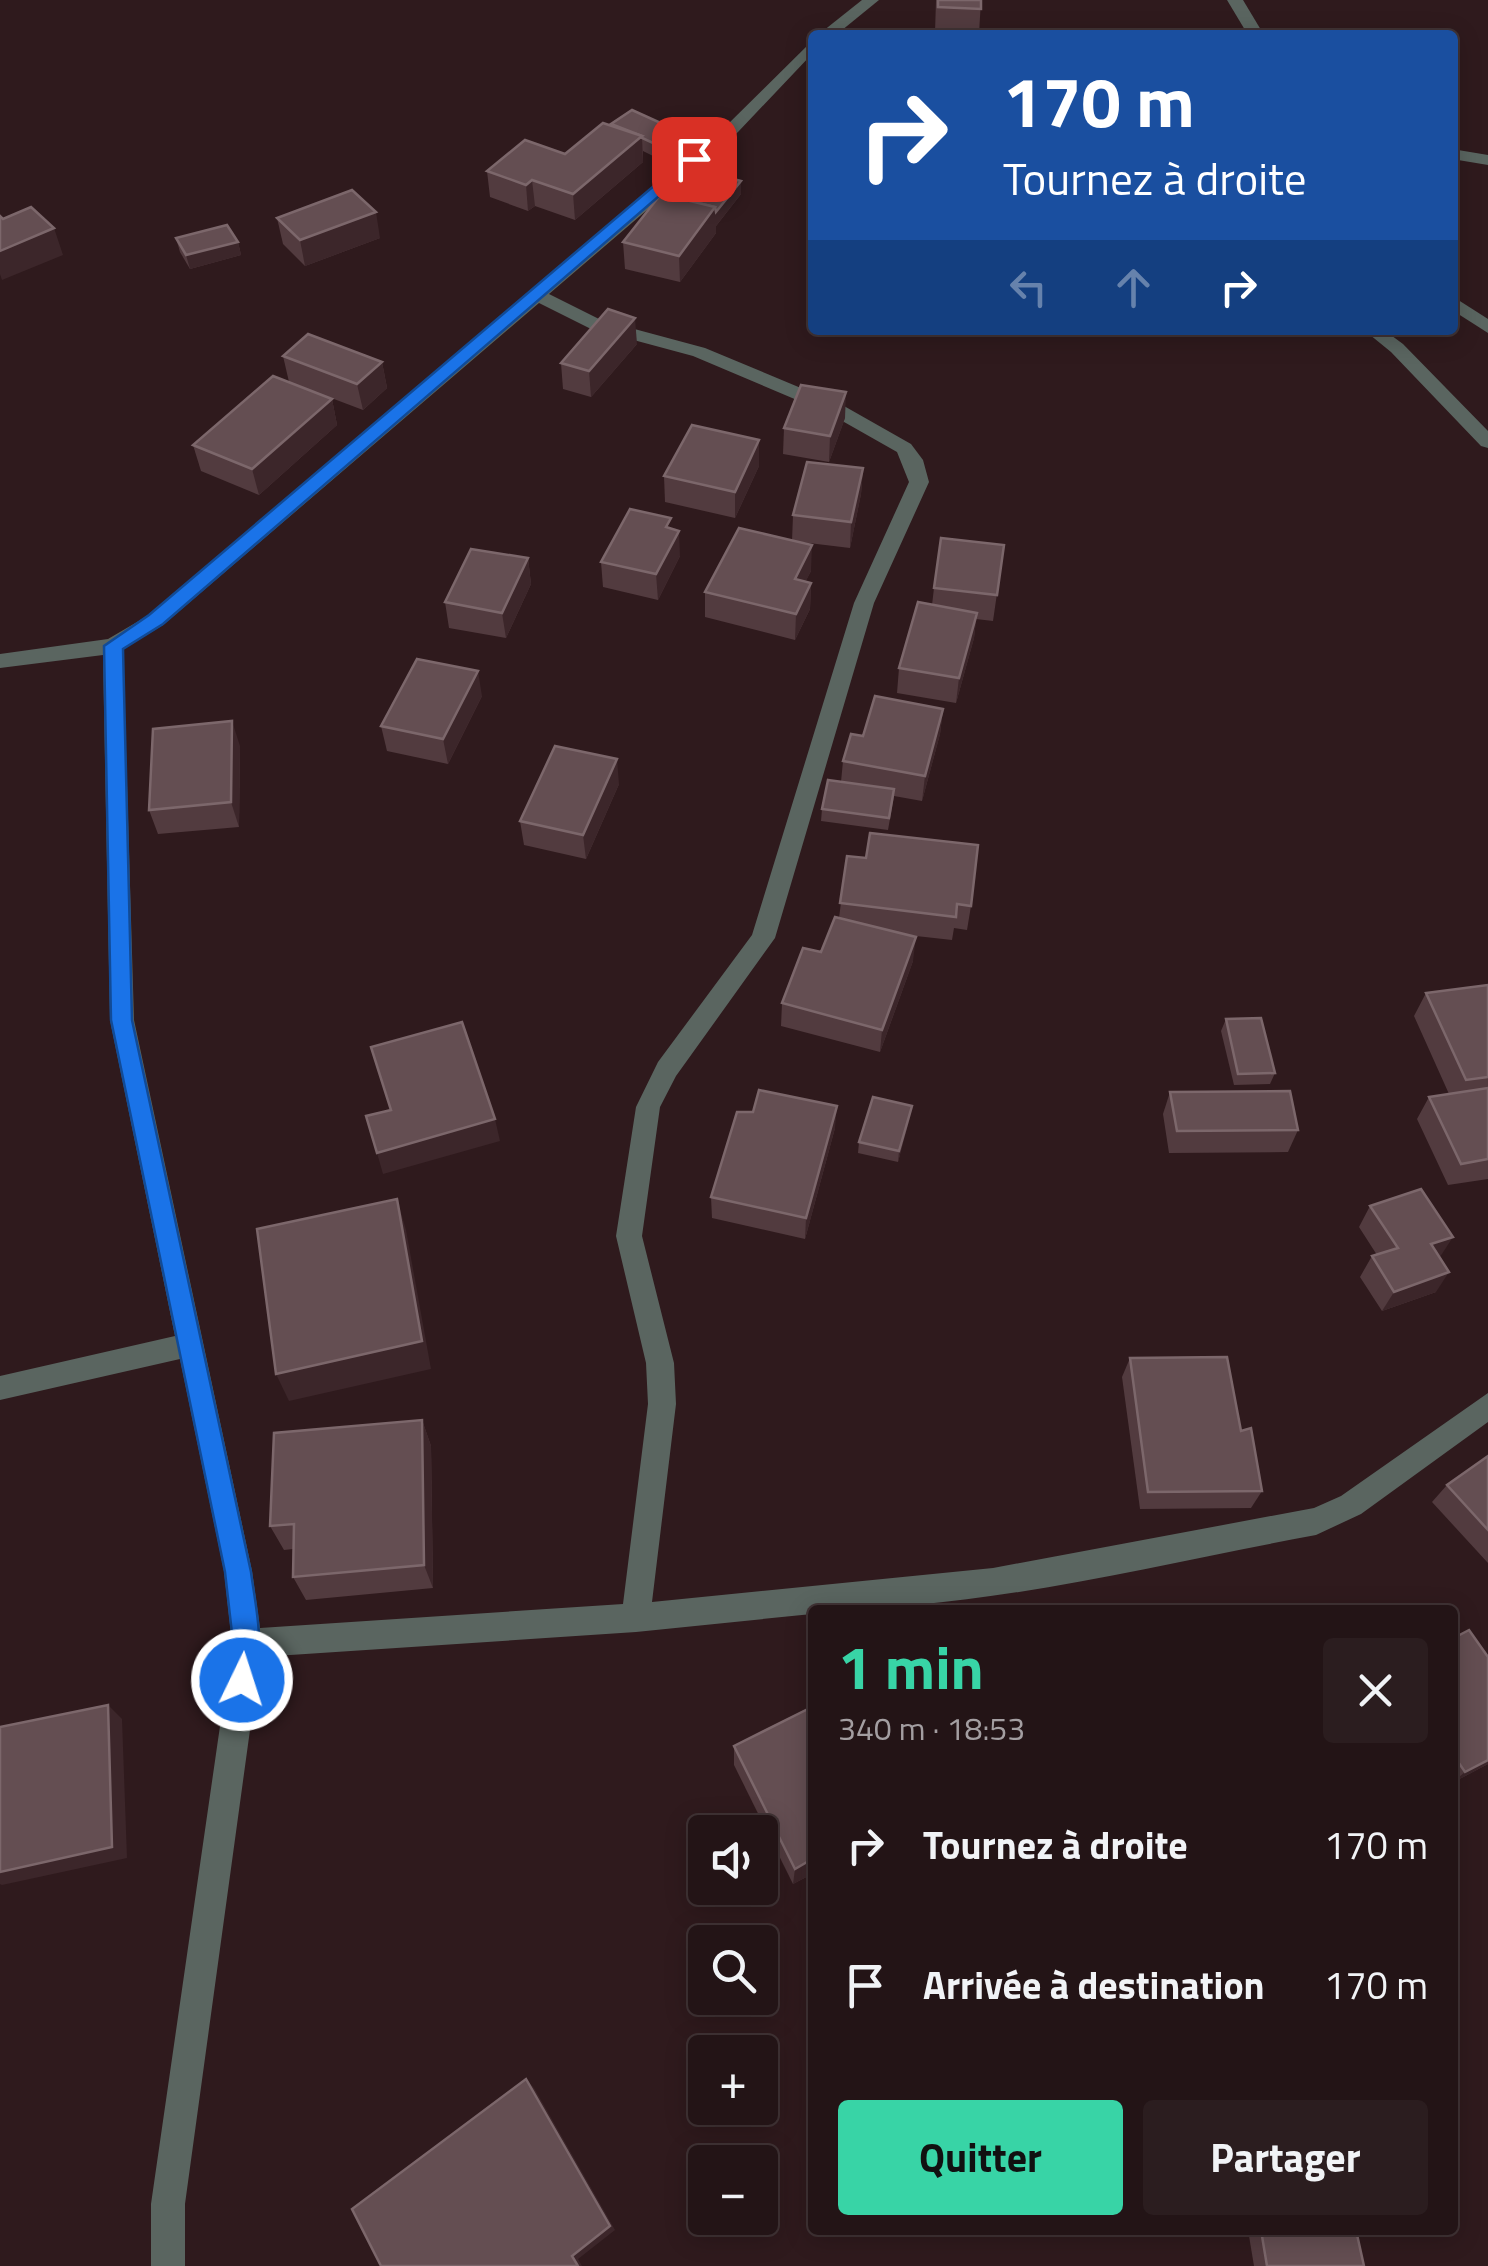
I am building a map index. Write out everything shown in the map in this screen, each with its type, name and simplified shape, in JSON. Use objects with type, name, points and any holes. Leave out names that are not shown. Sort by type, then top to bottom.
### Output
[{"type":"street","points":[[832,30],[871,0]]},
{"type":"street","points":[[1235,0],[1253,30]]},
{"type":"street","points":[[0,661],[114,646],[156,620],[732,129],[808,50]]},
{"type":"street","points":[[1458,155],[1488,160]]},
{"type":"street","points":[[536,295],[595,324],[700,352],[837,410],[904,448],[913,460],[918,482],[864,603],[763,938],[667,1068],[648,1106],[629,1236],[660,1363],[662,1404],[636,1618]]},
{"type":"street","points":[[1458,306],[1488,328]]},
{"type":"street","points":[[1380,335],[1488,442]]},
{"type":"street","points":[[114,646],[122,1020],[238,1572],[247,1642],[168,2204],[168,2266]]},
{"type":"street","points":[[0,1388],[190,1345]]},
{"type":"street","points":[[247,1642],[636,1618],[993,1582],[1316,1521],[1351,1505],[1488,1406]]},
{"type":"building","points":[[938,0],[981,0],[981,9],[938,7]]},
{"type":"building","points":[[632,110],[674,129],[653,143],[611,124]]},
{"type":"building","points":[[603,123],[642,136],[573,194],[532,180],[526,185],[487,171],[525,140],[565,154]]},
{"type":"building","points":[[722,176],[741,181],[716,212],[715,207],[686,200],[706,177],[719,181]]},
{"type":"building","points":[[352,190],[376,212],[300,240],[277,218]]},
{"type":"building","points":[[661,194],[715,207],[679,256],[623,242]]},
{"type":"building","points":[[31,207],[54,228],[0,251],[0,216],[3,219]]},
{"type":"building","points":[[227,225],[238,242],[186,255],[176,238]]},
{"type":"building","points":[[608,309],[635,318],[589,371],[561,363]]},
{"type":"building","points":[[308,334],[382,362],[357,384],[283,356]]},
{"type":"building","points":[[273,376],[332,399],[252,469],[193,445]]},
{"type":"building","points":[[801,385],[846,392],[830,436],[784,428]]},
{"type":"building","points":[[692,425],[759,440],[735,492],[664,476]]},
{"type":"building","points":[[807,462],[863,468],[851,522],[793,515]]},
{"type":"building","points":[[630,509],[671,518],[666,527],[679,531],[656,574],[601,562]]},
{"type":"building","points":[[739,528],[812,545],[795,579],[811,583],[796,614],[705,592]]},
{"type":"building","points":[[941,538],[1004,545],[997,595],[934,588]]},
{"type":"building","points":[[471,549],[528,558],[502,613],[445,602]]},
{"type":"building","points":[[918,602],[977,613],[959,678],[899,668]]},
{"type":"building","points":[[417,659],[478,671],[443,739],[381,726]]},
{"type":"building","points":[[875,696],[943,709],[925,776],[843,761],[851,734],[863,736]]},
{"type":"building","points":[[232,721],[231,802],[149,810],[153,729]]},
{"type":"building","points":[[555,746],[617,759],[583,835],[520,821]]},
{"type":"building","points":[[828,780],[894,789],[889,818],[822,809]]},
{"type":"building","points":[[870,833],[978,845],[971,906],[957,904],[956,917],[840,903],[847,856],[866,858]]},
{"type":"building","points":[[835,917],[916,937],[882,1030],[782,1003],[803,948],[821,952]]},
{"type":"building","points":[[1488,985],[1488,1077],[1466,1080],[1426,993]]},
{"type":"building","points":[[1261,1018],[1275,1073],[1238,1074],[1226,1019]]},
{"type":"building","points":[[462,1022],[495,1119],[377,1153],[366,1116],[391,1110],[371,1047]]},
{"type":"building","points":[[1488,1088],[1488,1159],[1461,1164],[1429,1097]]},
{"type":"building","points":[[759,1090],[837,1106],[806,1218],[711,1197],[737,1112],[753,1112]]},
{"type":"building","points":[[1290,1091],[1298,1130],[1177,1131],[1170,1092]]},
{"type":"building","points":[[873,1097],[912,1106],[899,1151],[859,1142]]},
{"type":"building","points":[[1421,1189],[1453,1237],[1431,1244],[1449,1272],[1394,1292],[1372,1256],[1398,1248],[1370,1206]]},
{"type":"building","points":[[397,1199],[422,1341],[276,1374],[257,1229]]},
{"type":"building","points":[[1227,1357],[1241,1431],[1251,1428],[1262,1491],[1148,1492],[1130,1358]]},
{"type":"building","points":[[422,1420],[424,1565],[293,1577],[294,1524],[270,1526],[274,1433]]},
{"type":"building","points":[[1488,1456],[1488,1530],[1447,1485]]},
{"type":"building","points":[[1469,1630],[1488,1657],[1488,1760],[1465,1772],[1458,1762],[1458,1636]]},
{"type":"building","points":[[108,1705],[112,1847],[0,1872],[0,1727]]},
{"type":"building","points":[[808,1709],[808,1861],[795,1869],[778,1835],[778,1815],[768,1815],[734,1746]]},
{"type":"building","points":[[526,2079],[610,2226],[572,2256],[578,2266],[381,2266],[352,2209]]},
{"type":"building","points":[[1262,2235],[1357,2235],[1364,2266],[1267,2266]]},
{"type":"route","points":[[242,1680],[247,1642],[238,1572],[122,1020],[114,646],[156,620],[694,159]]}]
